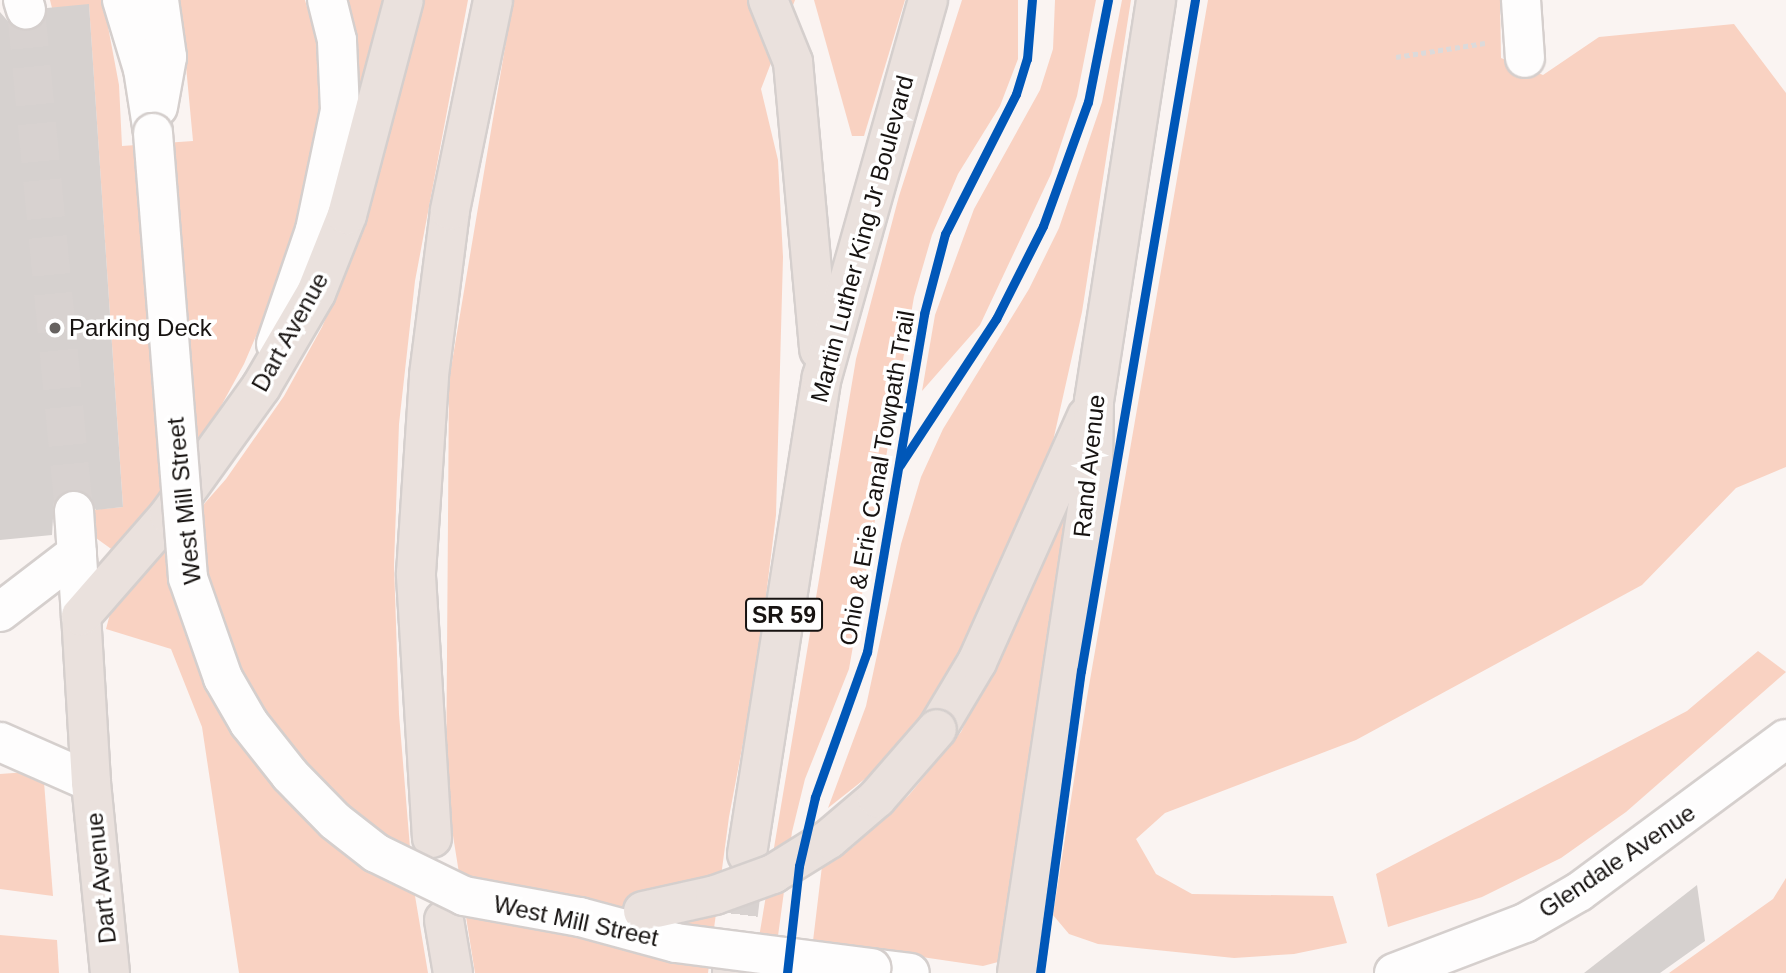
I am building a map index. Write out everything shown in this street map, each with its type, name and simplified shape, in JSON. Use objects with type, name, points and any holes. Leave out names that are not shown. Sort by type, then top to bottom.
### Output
[{"type":"main road","name":"Dart Avenue","points":[[110,973],[91,782],[81,616],[169,515],[261,387],[316,293],[347,215],[404,0]]},
{"type":"main road","points":[[432,838],[416,573],[429,376],[450,210],[492,0]]},
{"type":"main road","points":[[768,0],[793,62],[822,377]]},
{"type":"main road","name":"Martin Luther King Jr Boulevard","points":[[747,854],[822,377],[928,0]]},
{"type":"main road","name":"Rand Avenue","points":[[1017,973],[1093,470],[1094,401],[1156,0]]},
{"type":"main road","points":[[580,917],[643,911],[715,895],[773,874],[829,839],[877,798],[937,729],[977,662],[1094,401]]},
{"type":"main road","points":[[444,920],[453,973]]},
{"type":"street","name":"West Mill Street","points":[[122,0],[143,69],[153,133],[188,578],[223,678],[249,723],[290,775],[335,821],[376,853],[464,896],[580,917],[676,943],[910,973]]},
{"type":"street","points":[[153,133],[167,57],[159,0]]},
{"type":"street","points":[[261,387],[316,230],[330,169],[340,110],[339,73],[327,0]]},
{"type":"street","name":"Dart Avenue","points":[[74,511],[81,616]]},
{"type":"street","points":[[0,612],[77,552]]},
{"type":"street","name":"Glendale Avenue","points":[[1394,973],[1525,923],[1579,892],[1786,739]]},
{"type":"street","points":[[0,742],[91,782]]},
{"type":"path","points":[[1396,57],[1524,32]]},
{"type":"shaded area","points":[[50,0],[103,0],[119,85],[122,146],[193,141],[184,45],[173,0],[305,0],[319,50],[322,95],[314,149],[300,214],[271,301],[244,364],[209,428],[134,542],[114,551],[96,538],[91,510],[123,507],[89,5],[52,8]]},
{"type":"shaded area","points":[[343,0],[392,0],[354,151]]},
{"type":"shaded area","points":[[419,0],[468,0],[415,281],[399,424],[394,565],[399,714],[413,884],[428,973],[239,973],[202,727],[171,649],[106,629],[111,610],[226,479],[284,396],[322,327],[351,259]]},
{"type":"shaded area","points":[[513,0],[795,0],[761,89],[778,160],[783,257],[776,515],[757,669],[729,817],[708,973],[475,973],[446,792],[449,380]]},
{"type":"shaded area","points":[[814,0],[905,0],[864,136],[852,136]]},
{"type":"shaded area","points":[[962,0],[1018,0],[1018,59],[1000,106],[958,174],[932,235],[914,297],[849,669],[805,779],[792,832],[773,973],[753,973],[856,359],[899,196]]},
{"type":"shaded area","points":[[1055,0],[1096,0],[1077,96],[1051,174],[980,325],[922,391],[935,315],[974,209],[1040,90],[1053,49]]},
{"type":"shaded area","points":[[1122,0],[1131,0],[1082,312],[1051,450],[949,689],[885,763],[828,808],[866,706],[901,544],[921,477],[943,429],[1029,289],[1059,228],[1102,102]]},
{"type":"shaded area","points":[[1208,0],[1500,0],[1501,58],[1543,75],[1599,37],[1734,24],[1786,93],[1786,467],[1736,488],[1642,585],[1356,740],[1165,813],[1136,839],[1156,874],[1192,894],[1333,896],[1347,943],[1294,954],[1234,958],[1098,944],[1069,934],[1053,915],[1086,703]]},
{"type":"shaded area","points":[[1076,486],[998,962],[983,966],[813,941],[822,866],[853,847],[909,795],[961,732]]},
{"type":"shaded area","points":[[1758,651],[1786,672],[1626,812],[1561,858],[1482,897],[1388,927],[1376,874],[1687,711]]},
{"type":"shaded area","points":[[27,772],[44,782],[53,896],[0,889],[0,774]]},
{"type":"shaded area","points":[[1786,878],[1786,973],[1669,973],[1773,899]]},
{"type":"shaded area","points":[[0,935],[57,940],[59,973],[0,973]]},
{"type":"building","name":"Parking Deck","points":[[89,4],[123,507],[96,510],[84,492],[72,489],[54,502],[52,535],[0,540],[0,12],[12,26],[32,31],[42,24],[47,8]]},
{"type":"building","points":[[1697,885],[1705,941],[1660,973],[1584,973]]},
{"type":"tunnel","points":[[26,10],[74,511]]},
{"type":"tunnel","points":[[732,971],[746,855]]},
{"type":"cycle path","name":"Ohio & Erie Canal Towpath Trail","points":[[787,973],[799,866],[815,797],[867,652],[924,314],[945,234],[1016,94],[1027,59],[1032,0]]},
{"type":"cycle path","name":"Ohio & Erie Canal Towpath Trail","points":[[900,465],[996,319],[1043,226],[1088,102],[1108,0]]},
{"type":"cycle path","points":[[1040,973],[1081,671],[1195,0]]},
{"type":"place","name":"Parking Deck","points":[[55,328]]}]
